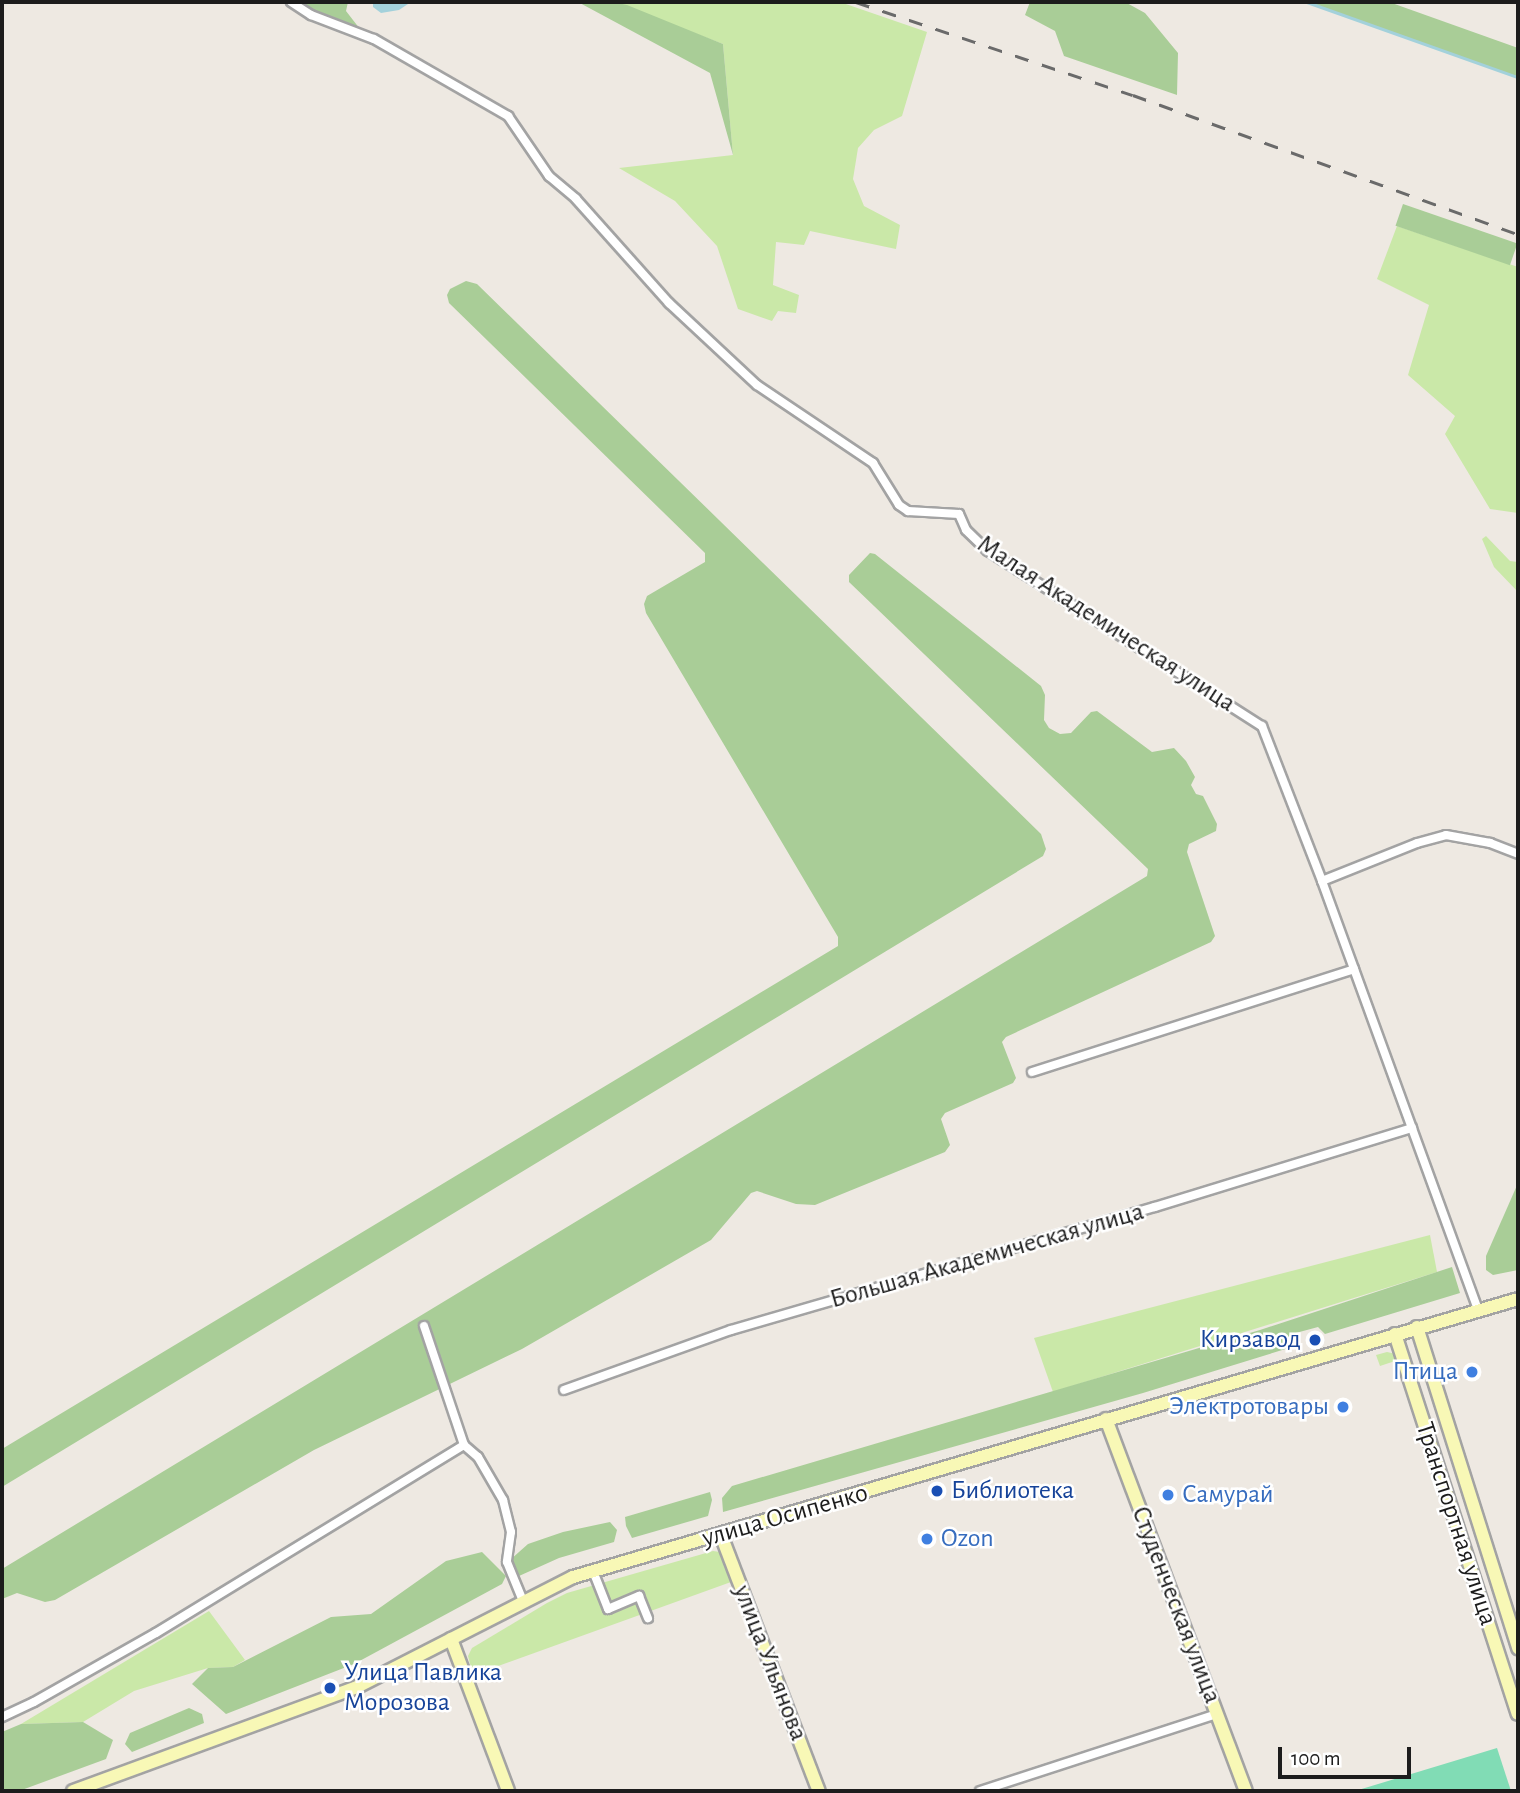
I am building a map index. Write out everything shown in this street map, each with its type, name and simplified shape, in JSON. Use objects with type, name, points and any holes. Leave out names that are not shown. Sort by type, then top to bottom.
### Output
[{"type":"main road","name":"улица Осипенко","points":[[74,1791],[334,1696],[385,1674],[523,1601],[593,1571],[1518,1299]]},
{"type":"main road","name":"Транспортная улица","points":[[1417,1327],[1518,1648]]},
{"type":"main road","name":"Транспортная улица","points":[[1395,1334],[1518,1714]]},
{"type":"main road","name":"Студенческая улица","points":[[1106,1419],[1246,1791]]},
{"type":"main road","name":"улица Ульянова","points":[[721,1535],[819,1791]]},
{"type":"main road","points":[[451,1639],[508,1791]]},
{"type":"street","name":"Малая Академическая улица","points":[[290,2],[311,15],[374,39],[508,116],[548,176],[576,199],[669,303],[757,385],[873,463],[899,505],[908,511],[959,514],[966,530],[988,551],[1262,726],[1322,881]]},
{"type":"street","points":[[1478,1310],[1322,881],[1417,843],[1446,835],[1490,843],[1518,854]]},
{"type":"street","points":[[1032,1072],[1354,969]]},
{"type":"street","name":"Большая Академическая улица","points":[[564,1390],[731,1330],[1155,1207],[1412,1128]]},
{"type":"street","points":[[424,1326],[464,1445],[478,1457],[503,1500],[511,1532],[507,1562],[523,1601]]},
{"type":"street","points":[[2,1717],[34,1702],[156,1633],[464,1445]]},
{"type":"street","points":[[593,1571],[608,1609],[639,1596],[648,1618]]},
{"type":"street","points":[[980,1791],[1217,1714]]},
{"type":"green space","points":[[286,2],[348,2],[346,11],[370,42],[311,18]]},
{"type":"green space","points":[[578,2],[613,2],[627,5],[723,44],[733,155],[710,73]]},
{"type":"green space","points":[[613,2],[840,2],[927,32],[902,116],[874,130],[858,148],[853,179],[864,206],[900,225],[896,249],[810,231],[804,245],[776,242],[773,285],[799,295],[796,313],[778,311],[772,321],[738,309],[717,246],[675,201],[619,168],[733,155],[723,44]]},
{"type":"green space","points":[[1030,2],[1125,2],[1145,13],[1178,53],[1177,95],[1064,56],[1055,31],[1025,15]]},
{"type":"green space","points":[[1304,2],[1389,2],[1518,48],[1518,77]]},
{"type":"green space","points":[[1403,204],[1517,243],[1510,265],[1396,226]]},
{"type":"green space","points":[[1397,226],[1518,267],[1518,513],[1490,509],[1445,434],[1455,416],[1408,375],[1429,305],[1377,279]]},
{"type":"green space","points":[[466,281],[477,284],[1041,834],[1046,849],[1043,856],[2,1487],[2,1449],[838,946],[838,937],[646,613],[644,604],[647,596],[705,562],[705,553],[449,303],[447,295],[450,289]]},
{"type":"green space","points":[[1486,536],[1510,561],[1518,562],[1518,592],[1494,567],[1482,539]]},
{"type":"green space","points":[[870,553],[875,554],[1041,686],[1045,695],[1044,720],[1049,728],[1060,734],[1071,733],[1091,712],[1097,711],[1152,752],[1174,748],[1186,761],[1195,777],[1191,785],[1196,794],[1203,796],[1217,824],[1216,831],[1189,844],[1187,852],[1215,936],[1211,942],[1006,1037],[1002,1042],[1016,1078],[1013,1083],[945,1113],[941,1119],[950,1145],[945,1152],[815,1205],[796,1204],[757,1191],[751,1193],[711,1240],[522,1349],[314,1450],[55,1600],[45,1602],[17,1593],[2,1599],[2,1569],[1147,876],[1148,869],[849,582],[849,575]]},
{"type":"green space","points":[[1518,1183],[1518,1270],[1493,1275],[1486,1270],[1486,1256]]},
{"type":"green space","points":[[1430,1235],[1437,1272],[1053,1392],[1034,1338]]},
{"type":"green space","points":[[1452,1267],[1460,1293],[1325,1334],[1318,1327],[1292,1334],[1292,1347],[1143,1393],[723,1512],[722,1498],[732,1486],[1260,1330]]},
{"type":"green space","points":[[1387,1352],[1396,1354],[1398,1360],[1380,1366],[1376,1355]]},
{"type":"green space","points":[[710,1492],[712,1500],[708,1516],[632,1538],[626,1526],[625,1517]]},
{"type":"green space","points":[[610,1522],[617,1530],[614,1542],[559,1558],[519,1576],[510,1560],[528,1544],[563,1532]]},
{"type":"green space","points":[[713,1551],[720,1552],[731,1582],[473,1675],[468,1656],[472,1648],[547,1603],[567,1593]]},
{"type":"green space","points":[[482,1552],[506,1576],[502,1584],[354,1664],[226,1714],[192,1684],[208,1668],[233,1667],[331,1617],[371,1614],[446,1561]]},
{"type":"green space","points":[[209,1611],[245,1660],[233,1667],[208,1668],[134,1691],[83,1722],[21,1724]]},
{"type":"green space","points":[[189,1708],[202,1714],[204,1723],[132,1752],[125,1744],[130,1733]]},
{"type":"green space","points":[[83,1722],[113,1740],[106,1759],[19,1791],[2,1791],[2,1732],[21,1724]]},
{"type":"green space","points":[[1497,1748],[1511,1791],[1355,1791]]},
{"type":"water","points":[[373,2],[411,2],[399,10],[381,13],[373,7]]},
{"type":"waterway","points":[[1307,2],[1518,77]]},
{"type":"railway","points":[[856,2],[1133,95],[1518,234]]},
{"type":"place","name":"Кирзавод","points":[[1315,1340]]},
{"type":"place","name":"Птица","points":[[1472,1372]]},
{"type":"place","name":"Электротовары","points":[[1343,1407]]},
{"type":"place","name":"Библиотека","points":[[937,1491]]},
{"type":"place","name":"Самурай","points":[[1168,1495]]},
{"type":"place","name":"Ozon","points":[[927,1539]]},
{"type":"place","name":"Улица Павлика Морозова","points":[[330,1688]]}]
